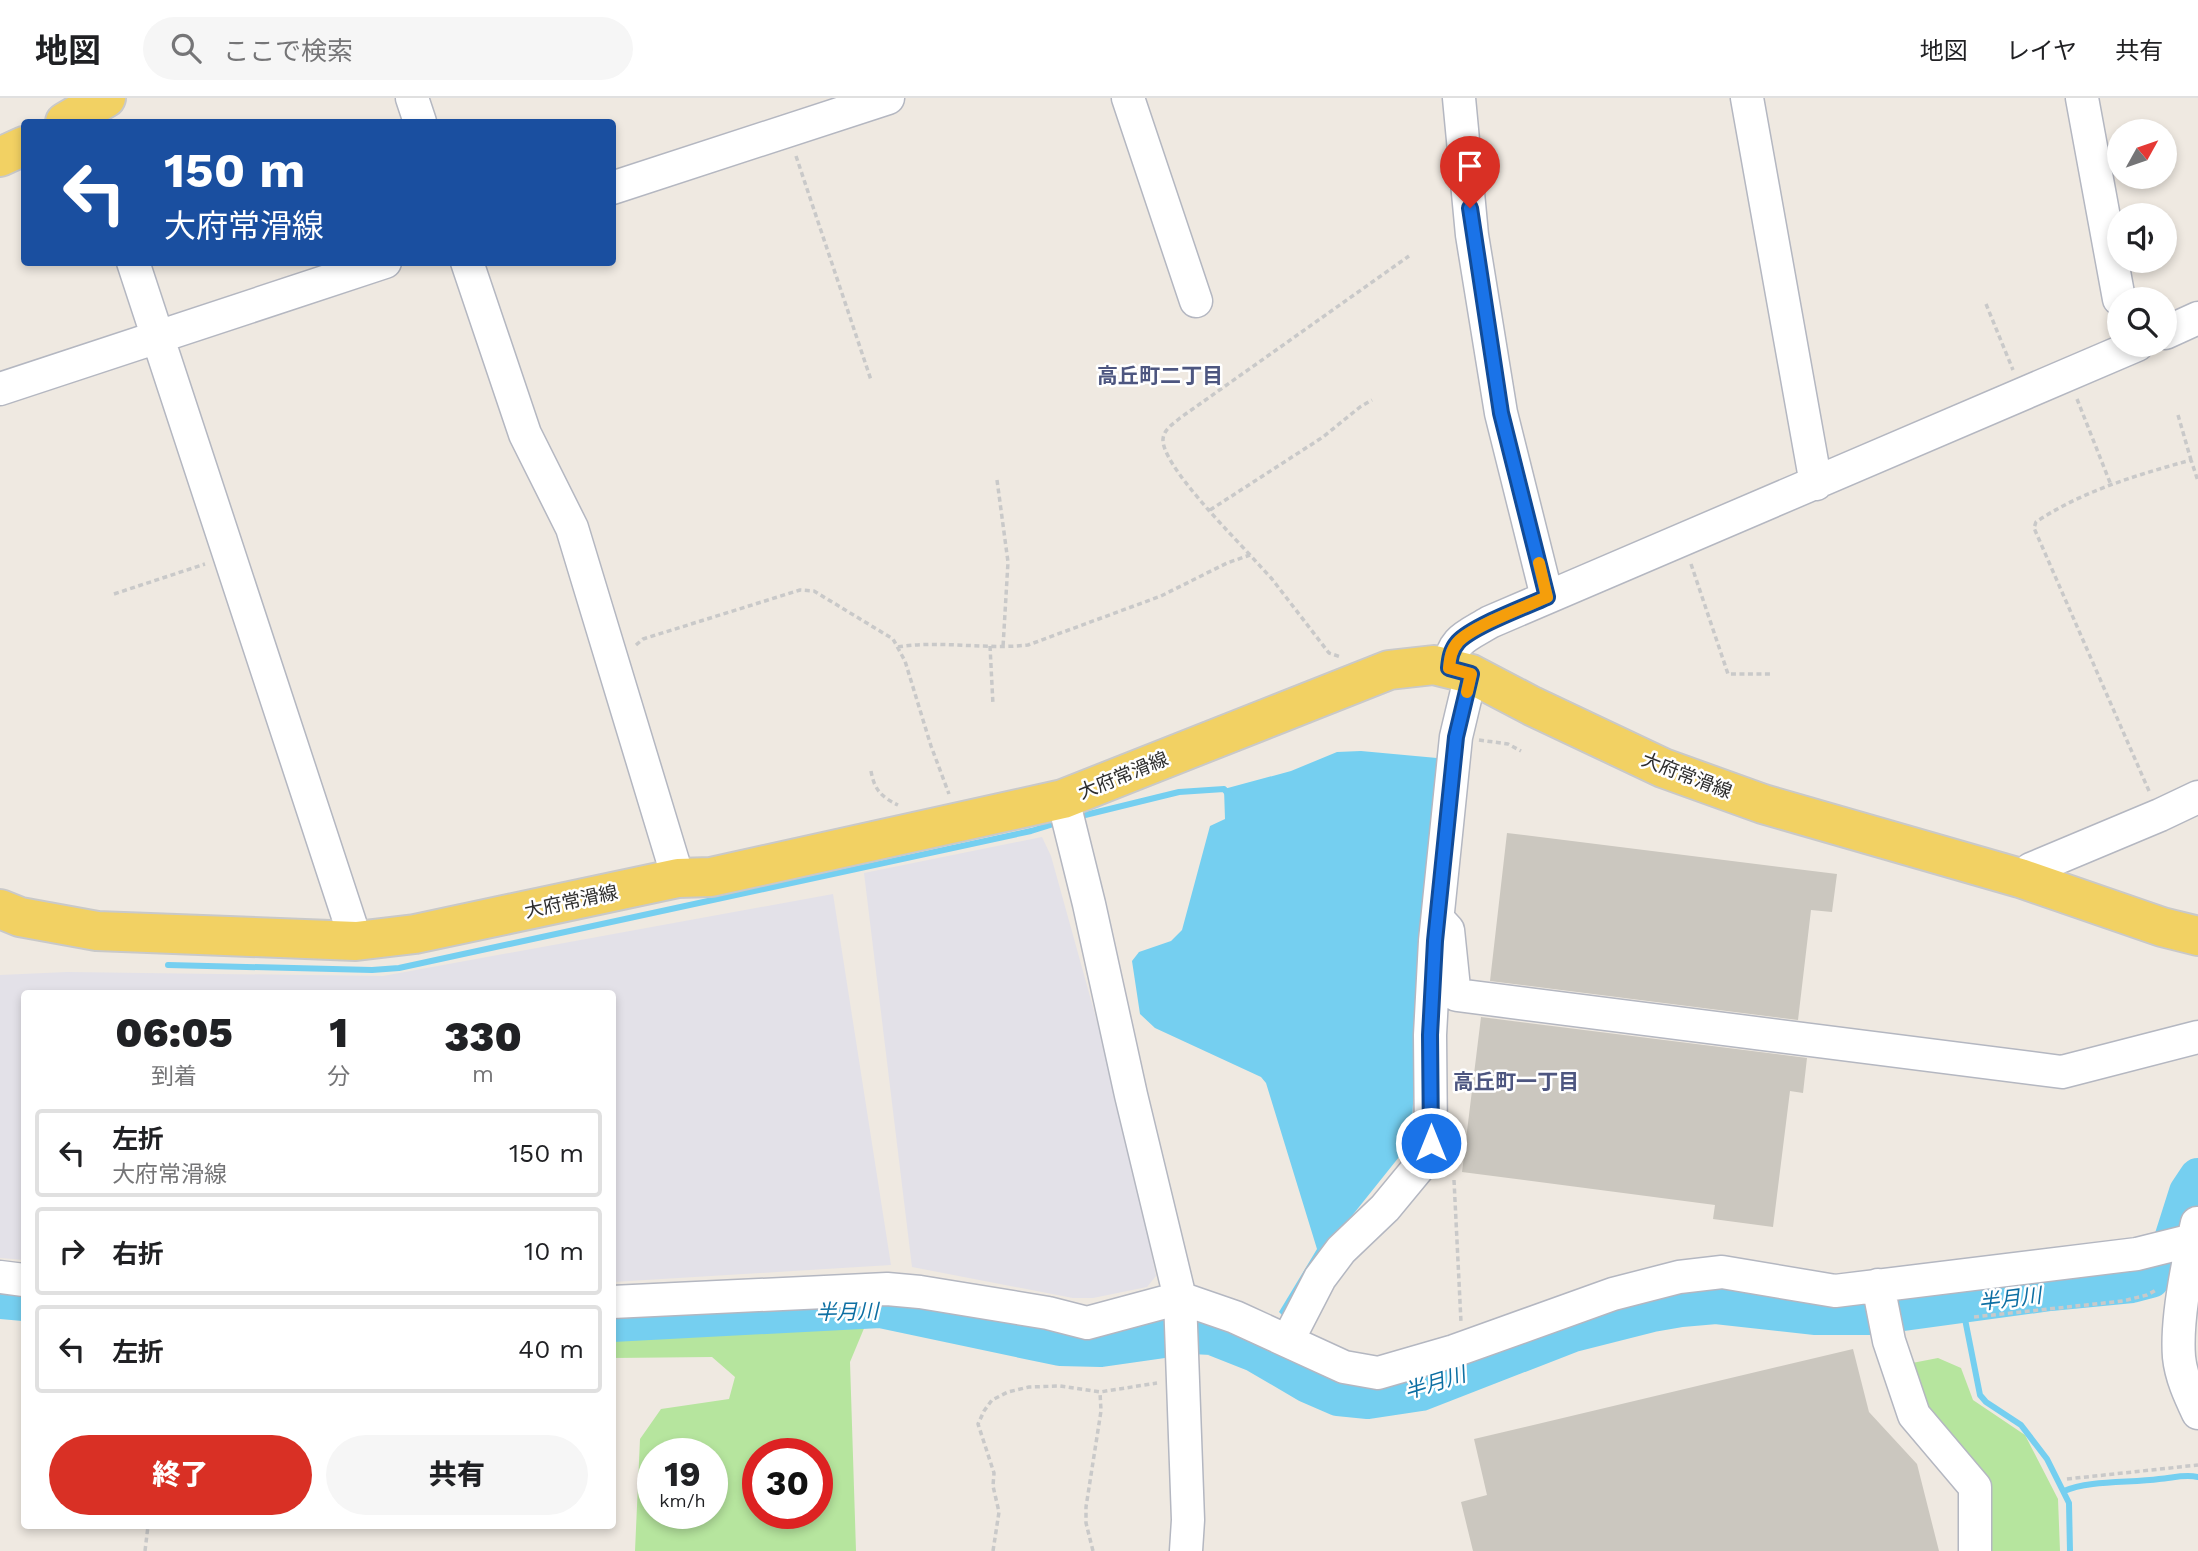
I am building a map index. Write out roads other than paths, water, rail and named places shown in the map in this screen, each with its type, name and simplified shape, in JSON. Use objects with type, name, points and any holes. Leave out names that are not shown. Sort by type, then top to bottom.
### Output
[{"type":"main road","points":[[0,157],[21,146]]},
{"type":"main road","name":"大府常滑線","points":[[0,909],[20,917],[97,931],[356,941],[415,934],[678,878],[711,877],[1062,799],[1389,670],[1426,665],[1460,671],[1663,768],[1763,804],[2021,878],[2162,928],[2198,936]]},
{"type":"street","points":[[412,98],[419,119]]},
{"type":"street","points":[[616,187],[888,98]]},
{"type":"street","points":[[1128,98],[1196,301]]},
{"type":"street","points":[[1459,98],[1472,235],[1501,413],[1547,597]]},
{"type":"street","points":[[1747,98],[1816,484]]},
{"type":"street","points":[[2082,98],[2117,287]]},
{"type":"street","points":[[134,266],[356,941]]},
{"type":"street","points":[[0,389],[373,266]]},
{"type":"street","points":[[468,266],[525,434],[572,527],[678,878]]},
{"type":"street","points":[[2177,328],[2198,318]]},
{"type":"street","points":[[1288,1340],[1320,1278],[1341,1250],[1385,1208],[1423,1162],[1431,1143],[1430,1035],[1435,941],[1456,737],[1460,671],[1451,653],[1459,641],[1490,622],[1547,597],[1816,484],[2107,357]]},
{"type":"street","points":[[2021,878],[2031,869],[2198,797]]},
{"type":"street","points":[[1062,799],[1089,904],[1180,1308],[1188,1520],[1186,1551]]},
{"type":"street","points":[[1438,919],[1448,930],[1454,988],[1458,995],[2062,1072],[2198,1037]]},
{"type":"street","points":[[616,1302],[887,1289],[1048,1313],[1087,1323],[1180,1308],[1235,1317],[1343,1367],[1378,1373],[1466,1347],[1613,1294],[1679,1277],[1722,1272],[1835,1291],[1880,1294],[2182,1238],[2185,1283],[2179,1358],[2187,1388],[2198,1413]]},
{"type":"street","points":[[0,1277],[21,1280]]},
{"type":"street","points":[[1880,1294],[1889,1341],[1914,1415],[1975,1487],[1975,1551]]},
{"type":"water","points":[[1361,751],[1437,758],[1434,850],[1418,1008],[1411,1142],[1323,1252],[1283,1316],[1279,1312],[1317,1249],[1266,1083],[1261,1077],[1155,1028],[1140,1014],[1132,961],[1139,952],[1171,941],[1182,930],[1210,826],[1225,819],[1224,789],[1291,771],[1337,752]]},
{"type":"waterway","points":[[1077,817],[1179,792],[1224,789],[1229,795]]},
{"type":"waterway","points":[[168,965],[372,970],[399,968],[1031,831],[1060,822]]},
{"type":"waterway","name":"半月川","points":[[616,1323],[880,1309],[1060,1347],[1101,1348],[1192,1335],[1212,1336],[1255,1353],[1308,1384],[1338,1397],[1368,1400],[1421,1392],[1573,1333],[1681,1308],[1716,1305],[1816,1316],[1874,1316],[2050,1292],[2132,1284],[2151,1279],[2168,1255],[2188,1192],[2198,1177]]},
{"type":"waterway","name":"半月川","points":[[0,1300],[21,1302]]},
{"type":"waterway","points":[[1962,1304],[1980,1395],[1986,1402],[2021,1425],[2047,1459],[2069,1503],[2070,1551]]},
{"type":"waterway","points":[[2064,1491],[2097,1483],[2198,1477]]},
{"type":"district","name":"高丘町二丁目","points":[[1160,376]]},
{"type":"district","name":"高丘町一丁目","points":[[1516,1082]]}]
